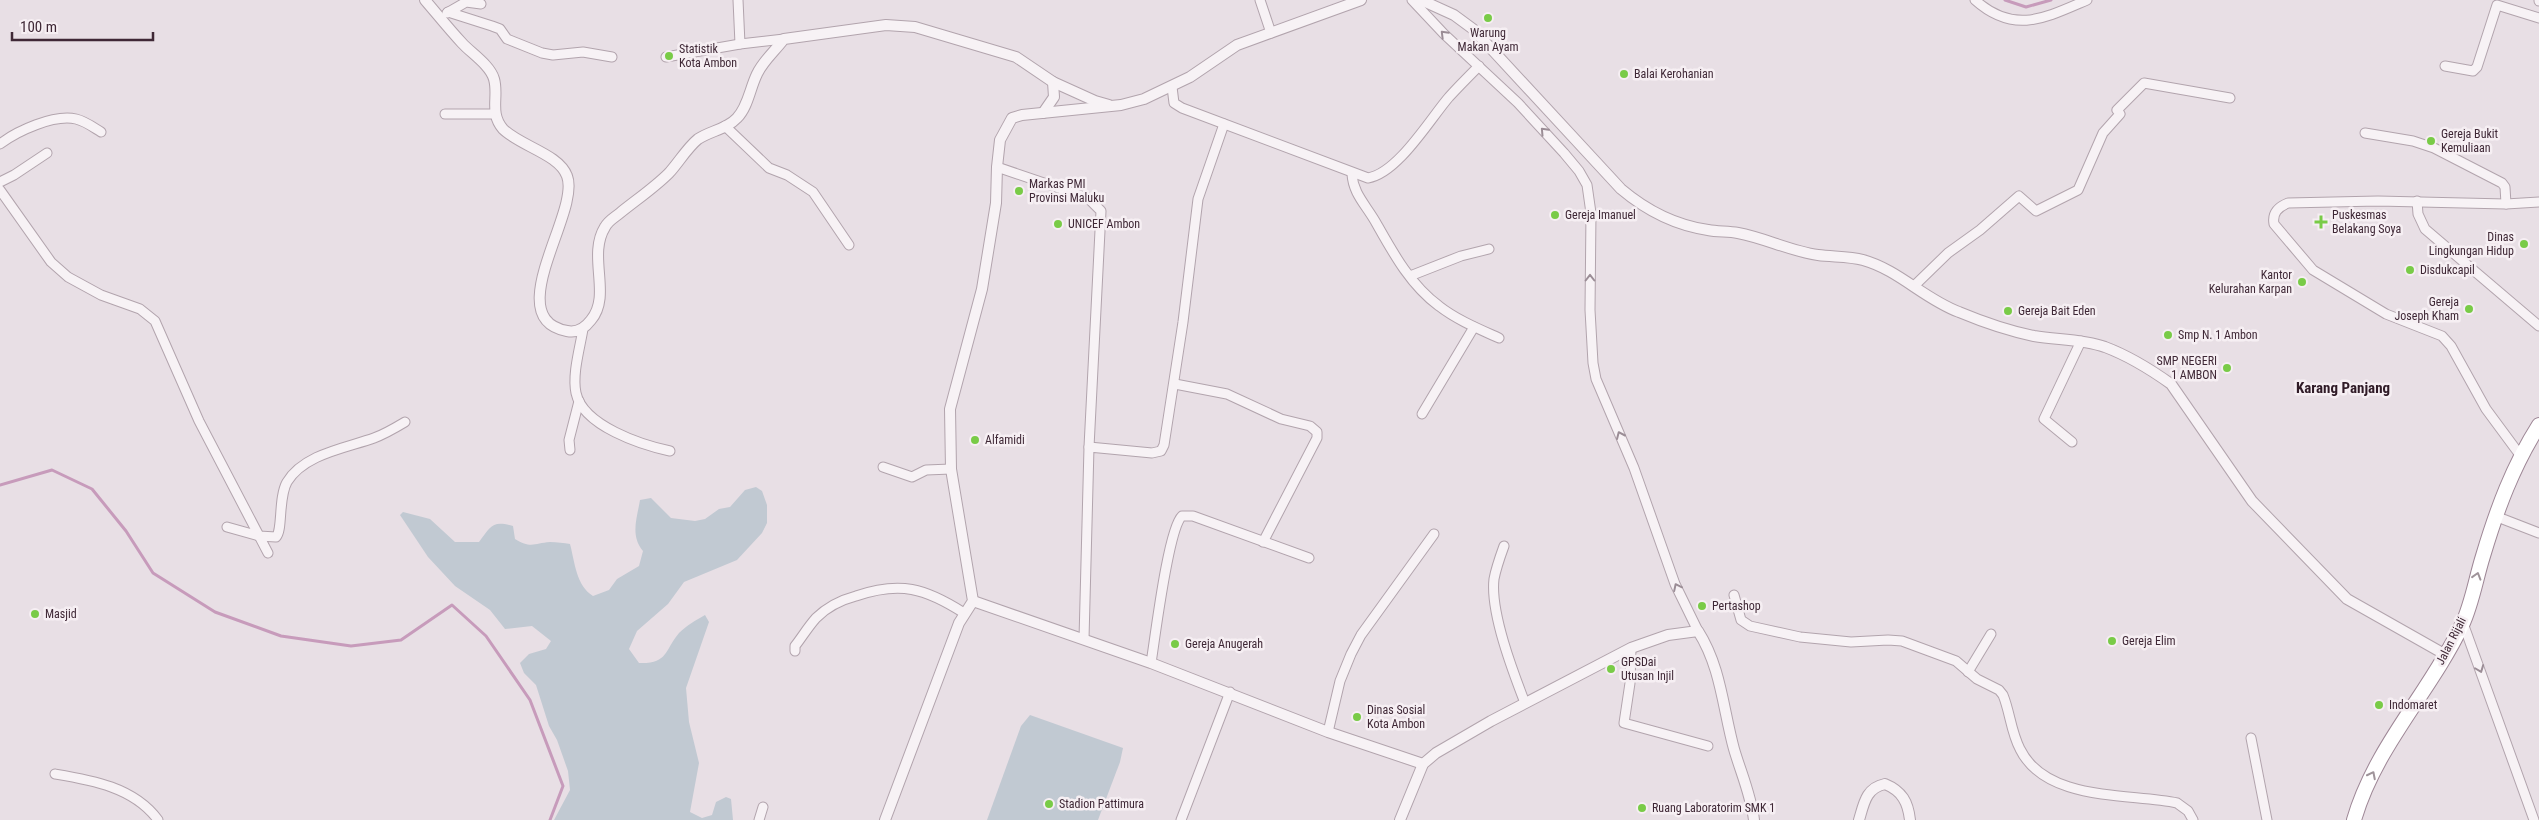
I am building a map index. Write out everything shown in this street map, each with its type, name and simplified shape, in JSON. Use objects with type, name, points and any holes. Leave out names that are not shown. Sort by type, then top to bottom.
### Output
[{"type":"highway","name":"Jalan Rijali","points":[[2354,820],[2374,770],[2446,655],[2463,623],[2494,516],[2520,455],[2539,424]]},
{"type":"street","points":[[425,0],[444,15],[494,78],[495,114],[502,127],[510,135],[558,164],[568,177],[567,203],[542,270],[540,298],[544,315],[556,327],[576,332],[583,328],[594,316],[598,308],[600,299],[597,257],[605,226],[669,173],[695,142],[739,116],[758,72],[784,39]]},
{"type":"street","points":[[738,0],[740,44]]},
{"type":"street","points":[[1260,0],[1270,33]]},
{"type":"street","points":[[885,820],[964,613],[973,601],[951,470],[950,409],[982,288],[996,203],[1000,140],[1012,118],[1044,112],[1132,103],[1172,87],[1237,45],[1361,0]]},
{"type":"street","points":[[1412,0],[1564,153],[1579,171],[1587,185],[1591,213],[1590,310],[1593,364],[1596,379],[1634,468],[1675,584],[1698,631],[1708,646],[1715,666],[1754,820]]},
{"type":"street","points":[[1421,0],[1463,20],[1621,189],[1640,205],[1681,224],[1708,230],[1738,233],[1785,248],[1818,255],[1861,259],[1892,271],[1935,301],[1984,321],[2034,336],[2081,341],[2122,354],[2171,384],[2252,501],[2347,599],[2446,655]]},
{"type":"street","points":[[1975,0],[1983,8],[2014,21],[2041,19],[2087,0]]},
{"type":"street","points":[[444,15],[466,2],[481,4]]},
{"type":"street","points":[[2445,66],[2473,71],[2478,67],[2497,5],[2539,18]]},
{"type":"street","points":[[444,15],[500,29],[507,39],[542,53],[561,55],[583,52],[612,57]]},
{"type":"street","points":[[666,57],[740,44],[886,25],[915,27],[1016,57],[1053,82],[1095,101],[1109,104]]},
{"type":"street","points":[[1172,87],[1173,99],[1177,105],[1352,174],[1372,178],[1390,166],[1479,66]]},
{"type":"street","points":[[1044,112],[1054,97],[1053,82]]},
{"type":"street","points":[[1914,286],[1948,253],[1980,230],[2019,196],[2036,211],[2078,190],[2103,132],[2120,114],[2117,110],[2144,83],[2230,98]]},
{"type":"street","points":[[445,114],[495,114]]},
{"type":"street","points":[[0,144],[23,129],[72,118],[101,132]]},
{"type":"street","points":[[1089,447],[1152,453],[1160,451],[1164,445],[1174,384],[1198,199],[1224,124]]},
{"type":"street","points":[[725,126],[769,168],[795,179],[813,192],[849,244]]},
{"type":"street","points":[[2365,133],[2412,141],[2453,158],[2502,183],[2505,187],[2506,204]]},
{"type":"street","points":[[0,182],[47,153]]},
{"type":"street","points":[[997,167],[1088,198],[1100,211],[1089,447],[1084,639]]},
{"type":"street","points":[[1352,174],[1354,189],[1395,257],[1410,276],[1438,306],[1474,327],[1499,338]]},
{"type":"street","points":[[0,190],[51,262],[68,277],[101,295],[140,309],[155,321],[199,421],[268,553]]},
{"type":"street","points":[[2417,201],[2418,214],[2425,229],[2539,326]]},
{"type":"street","points":[[2520,455],[2486,409],[2451,346],[2442,336],[2386,314],[2312,270],[2300,258],[2274,224],[2273,219],[2278,208],[2288,203],[2417,201],[2506,204],[2539,202]]},
{"type":"street","points":[[1410,276],[1461,256],[1489,249]]},
{"type":"street","points":[[1422,414],[1474,327]]},
{"type":"street","points":[[583,328],[575,383],[579,401],[592,417],[627,438],[670,451]]},
{"type":"street","points":[[2072,442],[2044,419],[2081,341]]},
{"type":"street","points":[[1174,384],[1227,394],[1281,419],[1310,426],[1317,432],[1317,438],[1263,542]]},
{"type":"street","points":[[570,450],[569,440],[579,401]]},
{"type":"street","points":[[227,527],[260,536],[273,537],[279,534],[280,501],[293,473],[304,464],[328,453],[377,437],[405,422]]},
{"type":"street","points":[[882,467],[912,477],[926,470],[951,470]]},
{"type":"street","points":[[1151,663],[1171,546],[1179,519],[1187,515],[1193,516],[1309,558]]},
{"type":"street","points":[[2494,516],[2539,533]]},
{"type":"street","points":[[1328,732],[1340,681],[1361,635],[1434,534]]},
{"type":"street","points":[[1504,546],[1494,580],[1494,597],[1508,652],[1525,704]]},
{"type":"street","points":[[796,652],[795,646],[815,619],[827,609],[842,600],[877,588],[891,586],[921,592],[942,599],[964,613]]},
{"type":"street","points":[[1734,595],[1741,620],[1750,626],[1800,636],[1851,642],[1888,640],[1902,642],[1956,662],[1968,672],[2003,694],[2012,731],[2020,750],[2028,762],[2044,776],[2057,783],[2082,790],[2177,803],[2188,811],[2193,820]]},
{"type":"street","points":[[973,601],[1151,663],[1230,692],[1328,732],[1423,764]]},
{"type":"street","points":[[2463,623],[2534,820]]},
{"type":"street","points":[[1400,820],[1423,764],[1454,742],[1631,648],[1668,635],[1698,631]]},
{"type":"street","points":[[1968,672],[1991,634]]},
{"type":"street","points":[[1631,648],[1630,683],[1624,723],[1708,746]]},
{"type":"street","points":[[1182,820],[1230,692]]},
{"type":"street","points":[[2251,738],[2267,820]]},
{"type":"street","points":[[54,774],[106,784],[132,797],[157,819],[167,820]]},
{"type":"street","points":[[1859,820],[1870,790],[1876,786],[1886,784],[1901,794],[1907,802],[1910,820]]},
{"type":"street","points":[[759,820],[763,807]]},
{"type":"shaded area","points":[[756,487],[762,491],[767,505],[767,523],[762,533],[737,560],[684,582],[668,604],[637,631],[629,649],[639,663],[648,663],[660,659],[682,630],[705,615],[709,622],[686,688],[689,722],[699,763],[690,812],[702,818],[712,815],[716,802],[726,797],[731,799],[733,820],[554,820],[570,790],[568,771],[557,740],[549,726],[536,685],[524,673],[520,663],[529,654],[546,649],[551,641],[532,626],[505,629],[490,610],[455,586],[428,557],[400,515],[403,512],[430,519],[455,542],[479,542],[489,528],[496,524],[506,524],[513,526],[515,539],[525,544],[558,542],[570,544],[580,580],[587,591],[593,596],[609,590],[617,579],[639,566],[643,551],[639,545],[636,533],[636,520],[640,500],[651,498],[671,518],[695,521],[705,519],[719,509],[730,507],[745,490]]},
{"type":"shaded area","points":[[1030,715],[1123,748],[1120,762],[1098,820],[987,820],[1021,726]]},
{"type":"waterway","points":[[2005,0],[2026,7],[2051,0]]},
{"type":"waterway","points":[[0,485],[52,470],[92,489],[126,531],[153,573],[215,612],[281,636],[351,646],[401,640],[452,605],[486,636],[530,700],[563,786],[550,820]]},
{"type":"place","name":"Warung Makan Ayam","points":[[1488,18]]},
{"type":"place","name":"Statistik Kota Ambon","points":[[669,56]]},
{"type":"place","name":"Balai Kerohanian","points":[[1624,74]]},
{"type":"place","name":"Gereja Bukit Kemuliaan","points":[[2431,141]]},
{"type":"place","name":"Markas PMI Provinsi Maluku","points":[[1019,191]]},
{"type":"place","name":"Gereja Imanuel","points":[[1555,215]]},
{"type":"place","name":"Puskesmas Belakang Soya","points":[[2321,222]]},
{"type":"place","name":"UNICEF Ambon","points":[[1058,224]]},
{"type":"place","name":"Dinas Lingkungan Hidup","points":[[2524,244]]},
{"type":"place","name":"Disdukcapil","points":[[2410,270]]},
{"type":"place","name":"Kantor Kelurahan Karpan","points":[[2302,282]]},
{"type":"place","name":"Gereja Joseph Kham","points":[[2469,309]]},
{"type":"place","name":"Gereja Bait Eden","points":[[2008,311]]},
{"type":"place","name":"Smp N. 1 Ambon","points":[[2168,335]]},
{"type":"place","name":"SMP NEGERI 1 AMBON","points":[[2227,368]]},
{"type":"place","name":"Alfamidi","points":[[975,440]]},
{"type":"place","name":"Pertashop","points":[[1702,606]]},
{"type":"place","name":"Masjid","points":[[35,614]]},
{"type":"place","name":"Gereja Elim","points":[[2112,641]]},
{"type":"place","name":"Gereja Anugerah","points":[[1175,644]]},
{"type":"place","name":"GPSDai Utusan Injil","points":[[1611,669]]},
{"type":"place","name":"Indomaret","points":[[2379,705]]},
{"type":"place","name":"Dinas Sosial Kota Ambon","points":[[1357,717]]},
{"type":"place","name":"Stadion Pattimura","points":[[1049,804]]},
{"type":"place","name":"Ruang Laboratorim SMK 1","points":[[1642,808]]},
{"type":"district","name":"Karang Panjang","points":[[2343,388]]}]
